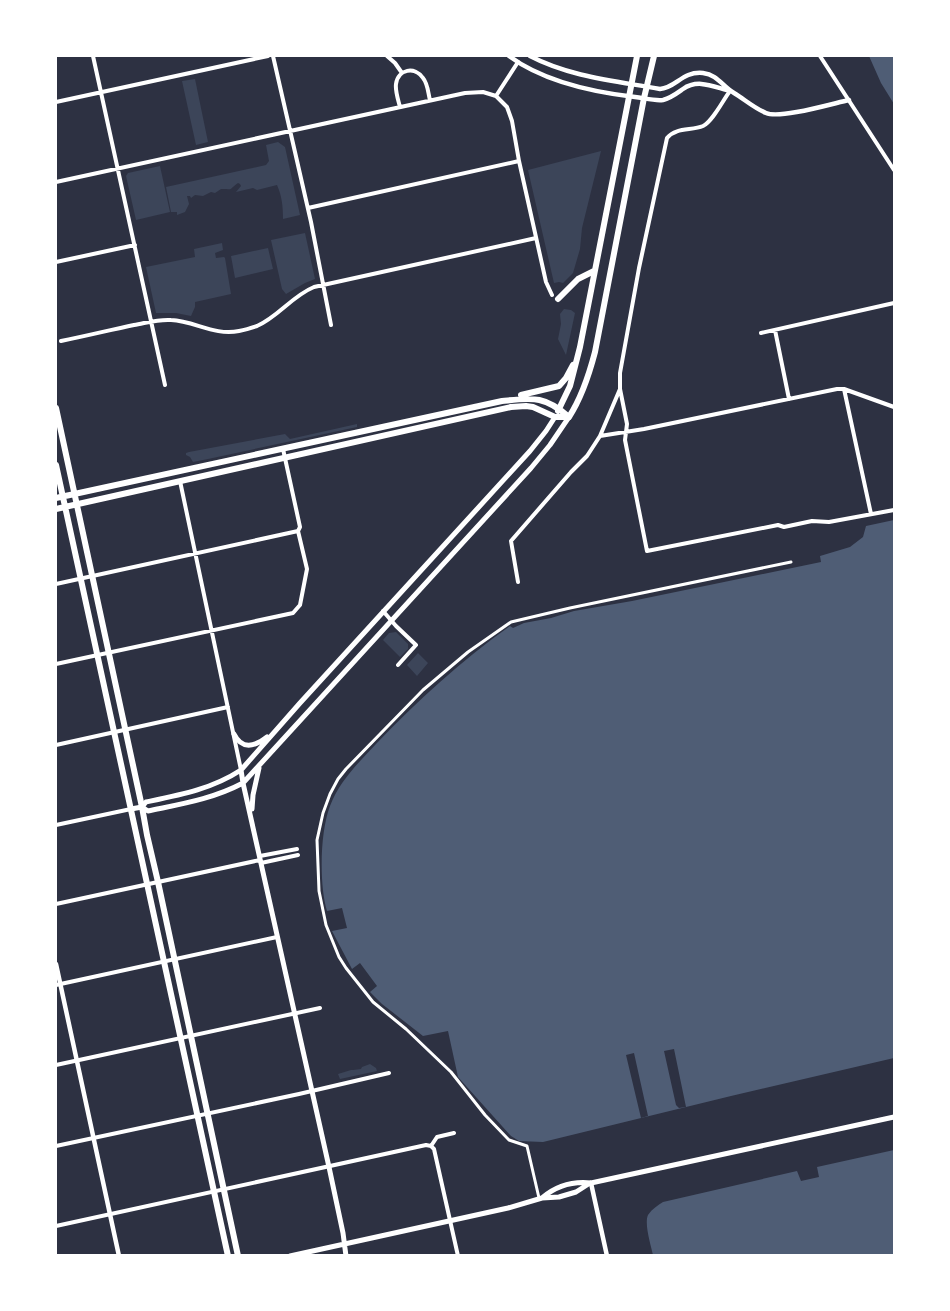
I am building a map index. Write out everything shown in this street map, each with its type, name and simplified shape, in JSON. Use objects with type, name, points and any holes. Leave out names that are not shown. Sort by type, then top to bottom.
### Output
[{"type":"main road","points":[[131,809],[142,807],[146,802],[206,788],[242,770],[546,431],[570,386],[637,56]]},
{"type":"main road","points":[[142,807],[148,811],[205,798],[226,792],[243,783],[550,445],[575,408],[585,386],[595,352],[646,86],[654,56]]},
{"type":"main road","points":[[558,299],[578,279],[594,271]]},
{"type":"main road","points":[[59,497],[502,401],[559,386],[566,378],[577,356]]},
{"type":"main road","points":[[502,401],[530,398],[546,402],[569,417]]},
{"type":"main road","points":[[56,509],[511,407],[533,407],[555,417],[569,417]]},
{"type":"main road","points":[[56,408],[238,1256]]},
{"type":"main road","points":[[56,465],[59,497],[65,507],[81,578],[228,1256]]},
{"type":"main road","points":[[234,734],[241,743],[250,745],[259,743],[275,731]]},
{"type":"main road","points":[[252,820],[253,795],[260,765]]},
{"type":"main road","points":[[242,770],[243,783],[329,1167],[346,1256]]},
{"type":"main road","points":[[541,1199],[557,1188],[579,1182],[591,1183],[894,1117]]},
{"type":"main road","points":[[290,1256],[541,1199],[559,1197],[576,1192],[591,1183]]},
{"type":"street","points":[[93,56],[165,386]]},
{"type":"street","points":[[56,102],[268,56]]},
{"type":"street","points":[[273,56],[308,208],[331,325]]},
{"type":"street","points":[[387,56],[402,73]]},
{"type":"street","points":[[509,56],[531,70],[563,82],[628,96],[654,100],[668,98],[689,85],[698,83],[730,91]]},
{"type":"street","points":[[530,56],[562,70],[660,89],[666,88],[687,75],[703,73],[717,78],[730,91],[764,112],[772,114],[849,100]]},
{"type":"street","points":[[820,56],[894,170]]},
{"type":"street","points":[[496,96],[518,62]]},
{"type":"street","points":[[400,107],[396,90],[397,78],[402,73],[413,69],[426,83],[430,100]]},
{"type":"street","points":[[730,91],[704,126],[676,132],[667,138],[639,268],[619,383],[627,424],[625,440],[647,551],[778,525],[784,527],[812,521],[829,522],[894,510]]},
{"type":"street","points":[[56,182],[430,100],[483,92],[496,96],[507,107],[546,282],[552,295]]},
{"type":"street","points":[[308,208],[519,161]]},
{"type":"street","points":[[61,341],[169,320],[186,322],[219,332],[237,331],[257,326],[305,290],[323,284],[536,238]]},
{"type":"street","points":[[56,262],[135,245]]},
{"type":"street","points":[[761,333],[894,303]]},
{"type":"street","points":[[776,330],[789,399]]},
{"type":"street","points":[[518,582],[511,541],[587,456],[600,436],[620,389]]},
{"type":"street","points":[[844,389],[871,514]]},
{"type":"street","points":[[600,436],[626,433],[825,390],[844,389],[894,407]]},
{"type":"street","points":[[56,664],[293,613],[300,605],[307,569],[283,448]]},
{"type":"street","points":[[180,480],[242,770]]},
{"type":"street","points":[[56,584],[298,531]]},
{"type":"street","points":[[541,1199],[527,1146],[509,1140],[485,1115],[451,1072],[406,1029],[373,1002],[339,957],[326,925],[319,891],[317,840],[326,803],[338,779],[346,769],[415,697],[468,652],[511,622],[791,562]]},
{"type":"street","points":[[383,611],[416,645],[398,665]]},
{"type":"street","points":[[56,744],[228,707]]},
{"type":"street","points":[[56,825],[131,809]]},
{"type":"street","points":[[261,860],[297,849]]},
{"type":"street","points":[[56,904],[261,860],[298,855]]},
{"type":"street","points":[[58,985],[278,936]]},
{"type":"street","points":[[56,964],[58,985],[77,1061],[119,1256]]},
{"type":"street","points":[[56,1065],[320,1008]]},
{"type":"street","points":[[56,1146],[389,1073]]},
{"type":"street","points":[[431,1146],[437,1137],[454,1132]]},
{"type":"street","points":[[56,1226],[431,1146]]},
{"type":"street","points":[[431,1146],[434,1149],[458,1256]]},
{"type":"street","points":[[591,1183],[607,1256]]},
{"type":"shaded area","points":[[869,56],[894,56],[894,104],[881,83]]},
{"type":"shaded area","points":[[195,79],[208,142],[196,145],[182,81]]},
{"type":"shaded area","points":[[278,142],[285,147],[300,215],[283,219],[282,202],[277,185],[236,192],[241,186],[238,183],[231,189],[221,189],[215,193],[195,195],[191,198],[187,196],[189,204],[185,212],[177,215],[177,212],[171,212],[166,187],[266,165],[269,161],[266,145]]},
{"type":"shaded area","points":[[601,151],[573,273],[563,283],[554,283],[528,170]]},
{"type":"shaded area","points":[[160,166],[170,212],[136,220],[126,176],[128,173]]},
{"type":"shaded area","points":[[305,233],[315,279],[286,294],[282,289],[271,240]]},
{"type":"shaded area","points":[[222,243],[223,250],[215,253],[216,258],[225,258],[231,294],[195,302],[191,316],[156,313],[146,267],[195,257],[194,249]]},
{"type":"shaded area","points":[[268,248],[273,269],[235,278],[231,256]]},
{"type":"shaded area","points":[[564,309],[575,313],[566,355],[558,339],[560,314]]},
{"type":"shaded area","points":[[357,424],[357,427],[193,462],[186,455],[189,452],[285,434],[290,439]]},
{"type":"shaded area","points":[[894,520],[894,1058],[543,1142],[519,1141],[511,1136],[458,1077],[448,1031],[423,1036],[382,1004],[370,992],[377,986],[360,963],[352,969],[332,931],[347,928],[342,908],[327,911],[322,873],[324,830],[330,806],[338,789],[362,758],[424,697],[457,667],[510,626],[513,628],[524,623],[574,611],[821,562],[820,556],[850,547],[863,537],[866,526]]},
{"type":"shaded area","points":[[396,632],[408,644],[408,649],[400,657],[383,640],[389,633]]},
{"type":"shaded area","points":[[418,653],[428,663],[417,676],[407,665]]},
{"type":"shaded area","points":[[370,1064],[377,1071],[340,1079],[338,1074],[361,1069]]},
{"type":"shaded area","points":[[894,1150],[894,1255],[653,1255],[647,1219],[651,1211],[663,1202],[797,1171],[801,1181],[819,1177],[817,1167]]},
{"type":"pier","points":[[674,1049],[686,1107],[679,1108],[676,1105],[664,1051]]},
{"type":"pier","points":[[634,1053],[648,1116],[641,1118],[626,1055]]}]
